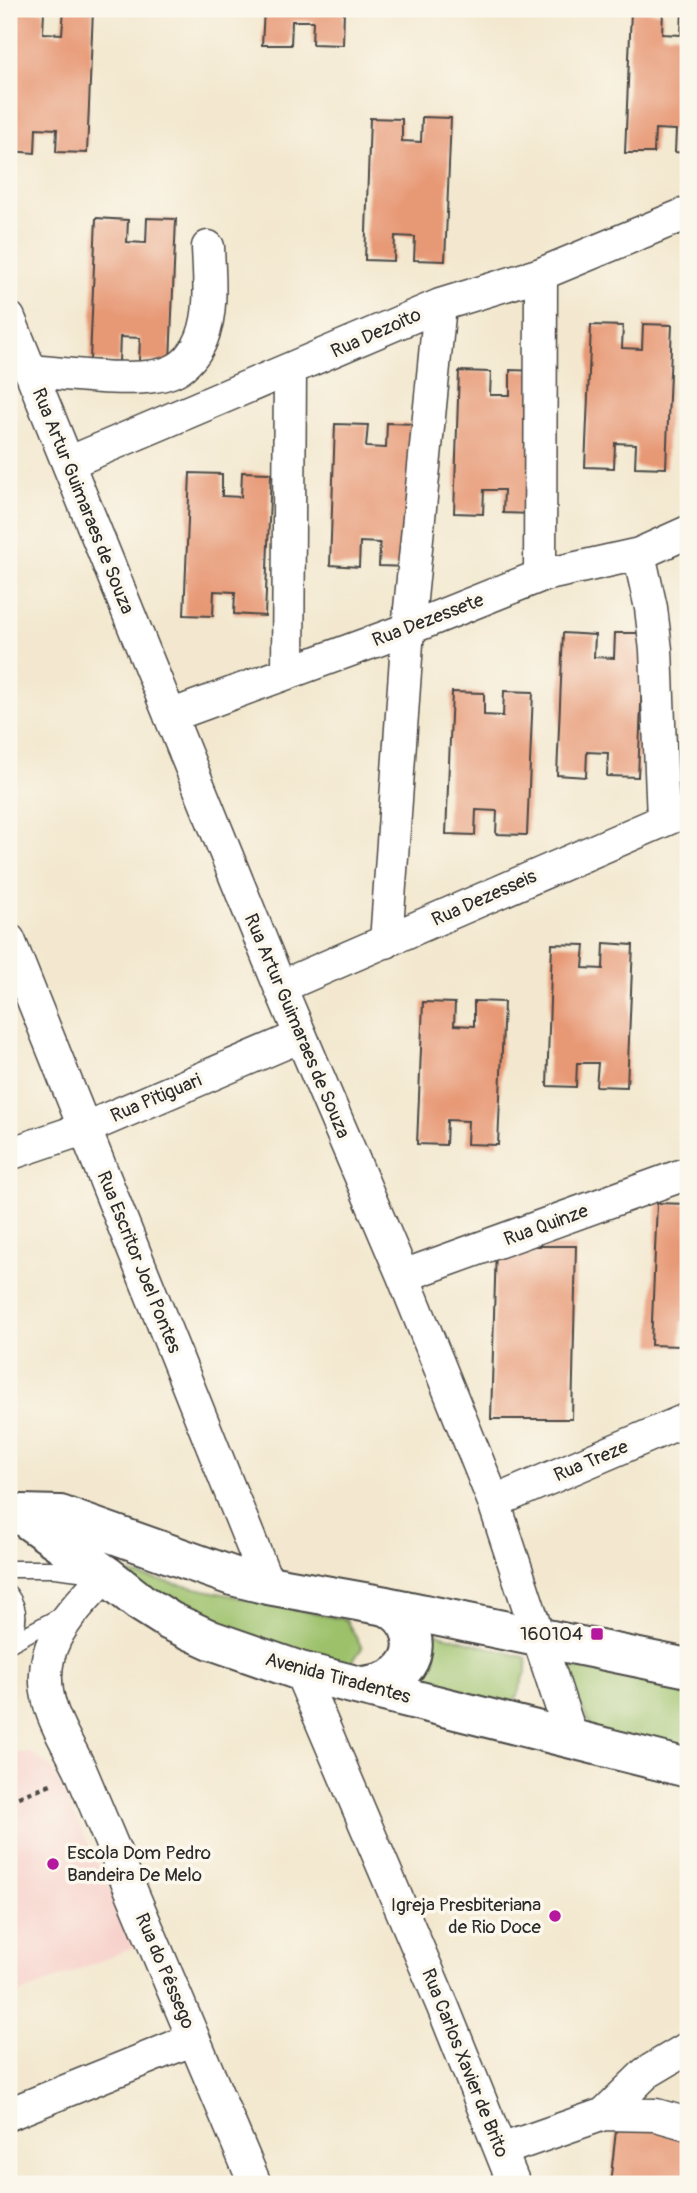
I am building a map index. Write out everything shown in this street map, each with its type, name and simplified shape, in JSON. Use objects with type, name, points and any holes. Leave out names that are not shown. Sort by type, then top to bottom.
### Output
[{"type":"street","name":"Rua Dezoito","points":[[68,463],[440,304],[541,274],[688,213]]},
{"type":"street","points":[[30,371],[152,377],[175,370],[190,360],[202,338],[209,303],[208,247]]},
{"type":"street","points":[[540,576],[541,274]]},
{"type":"street","points":[[386,942],[408,629],[440,304]]},
{"type":"street","name":"Rua Artur Guimaraes de Souza","points":[[9,318],[280,987],[403,1276],[494,1502],[572,1740]]},
{"type":"street","points":[[288,672],[290,370]]},
{"type":"street","points":[[669,546],[651,608],[676,814]]},
{"type":"street","name":"Rua Dezessete","points":[[170,716],[408,629],[540,576],[669,546]]},
{"type":"street","name":"Rua Dezesseis","points":[[280,987],[676,814]]},
{"type":"street","name":"Rua Escritor Joel Pontes","points":[[9,940],[86,1128],[250,1580]]},
{"type":"street","name":"Rua Pitiguari","points":[[9,1154],[86,1128],[301,1036]]},
{"type":"street","name":"Rua Quinze","points":[[403,1276],[688,1173]]},
{"type":"street","name":"Rua Treze","points":[[494,1502],[688,1419]]},
{"type":"street","name":"Avenida Tiradentes","points":[[14,1513],[60,1515],[250,1580],[688,1668]]},
{"type":"street","name":"Avenida Tiradentes","points":[[14,1513],[106,1575],[140,1602],[170,1621],[211,1640],[300,1671],[688,1768]]},
{"type":"street","points":[[106,1575],[155,1567],[250,1580]]},
{"type":"street","name":"Rua do Pêssego","points":[[106,1575],[76,1607],[52,1640],[45,1671],[50,1705],[80,1769],[255,2184]]},
{"type":"street","points":[[363,1686],[391,1679],[401,1672],[413,1650],[410,1628],[405,1619],[386,1606]]},
{"type":"street","name":"Rua Carlos Xavier de Brito","points":[[300,1671],[505,2174]]},
{"type":"street","points":[[9,2114],[194,2039]]},
{"type":"street","points":[[505,2174],[604,2114],[646,2073],[688,2048]]},
{"type":"street","points":[[604,2114],[656,2115],[688,2124]]},
{"type":"lane","points":[[9,1569],[55,1569],[106,1575]]},
{"type":"lane","points":[[9,1594],[17,1607],[18,1616],[9,1642]]},
{"type":"lane","points":[[9,1642],[76,1607]]},
{"type":"path","points":[[9,1801],[80,1769]]},
{"type":"shaded area","name":"Escola Dom Pedro Bandeira De Melo","points":[[9,1753],[31,1753],[52,1768],[137,1946],[9,1998]]},
{"type":"green space","points":[[125,1573],[346,1620],[362,1648],[350,1665],[190,1629]]},
{"type":"green space","points":[[432,1632],[527,1658],[526,1672],[510,1713],[444,1692],[411,1672]]},
{"type":"green space","points":[[559,1665],[688,1690],[688,1760],[598,1739]]},
{"type":"building","points":[[64,9],[93,10],[87,153],[56,152],[57,129],[36,128],[35,153],[9,151],[12,10],[44,11],[43,33],[62,34]]},
{"type":"building","points":[[264,9],[344,9],[343,45],[312,44],[313,21],[292,21],[291,45],[262,45]]},
{"type":"building","points":[[682,10],[688,10],[688,153],[675,152],[676,130],[655,129],[654,153],[625,153],[631,11],[663,12],[662,34],[681,35]]},
{"type":"building","points":[[422,117],[451,118],[445,261],[414,260],[415,237],[395,236],[394,261],[365,260],[370,118],[402,119],[402,141],[421,142]]},
{"type":"building","points":[[96,218],[128,220],[127,242],[146,243],[147,218],[176,219],[170,362],[139,361],[140,338],[120,337],[119,362],[90,360]]},
{"type":"building","points":[[643,324],[672,325],[666,468],[635,467],[636,444],[615,443],[614,468],[585,467],[591,325],[623,326],[622,348],[642,349]]},
{"type":"building","points":[[510,370],[540,371],[534,514],[503,513],[504,490],[484,490],[483,514],[454,513],[459,371],[491,372],[490,395],[510,395]]},
{"type":"building","points":[[387,423],[416,424],[410,567],[379,566],[380,543],[360,542],[359,567],[330,565],[335,424],[368,425],[366,447],[386,448]]},
{"type":"building","points":[[242,472],[271,473],[265,616],[234,614],[235,592],[214,591],[213,616],[184,615],[190,473],[222,474],[222,496],[241,497]]},
{"type":"building","points":[[563,633],[595,635],[594,657],[614,658],[615,633],[644,633],[638,777],[607,776],[608,753],[587,752],[586,777],[557,775]]},
{"type":"building","points":[[504,691],[533,692],[527,835],[496,834],[497,811],[476,810],[475,835],[446,834],[452,692],[484,693],[484,715],[503,716]]},
{"type":"building","points":[[604,943],[633,945],[627,1087],[596,1086],[598,1063],[577,1063],[576,1087],[547,1086],[552,944],[585,945],[583,968],[603,969]]},
{"type":"building","points":[[474,1001],[504,1002],[498,1145],[467,1144],[468,1121],[447,1120],[446,1145],[417,1144],[423,1002],[455,1003],[454,1025],[474,1026]]},
{"type":"building","points":[[657,1203],[688,1204],[688,1322],[682,1321],[680,1346],[651,1345]]},
{"type":"building","points":[[496,1246],[576,1246],[572,1419],[491,1419]]},
{"type":"building","points":[[617,2122],[688,2134],[688,2184],[610,2184]]},
{"type":"place","name":"160104","points":[[597,1634]]},
{"type":"place","name":"Escola Dom Pedro Bandeira De Melo","points":[[53,1864]]},
{"type":"place","name":"Igreja Presbiteriana de Rio Doce","points":[[555,1916]]}]
